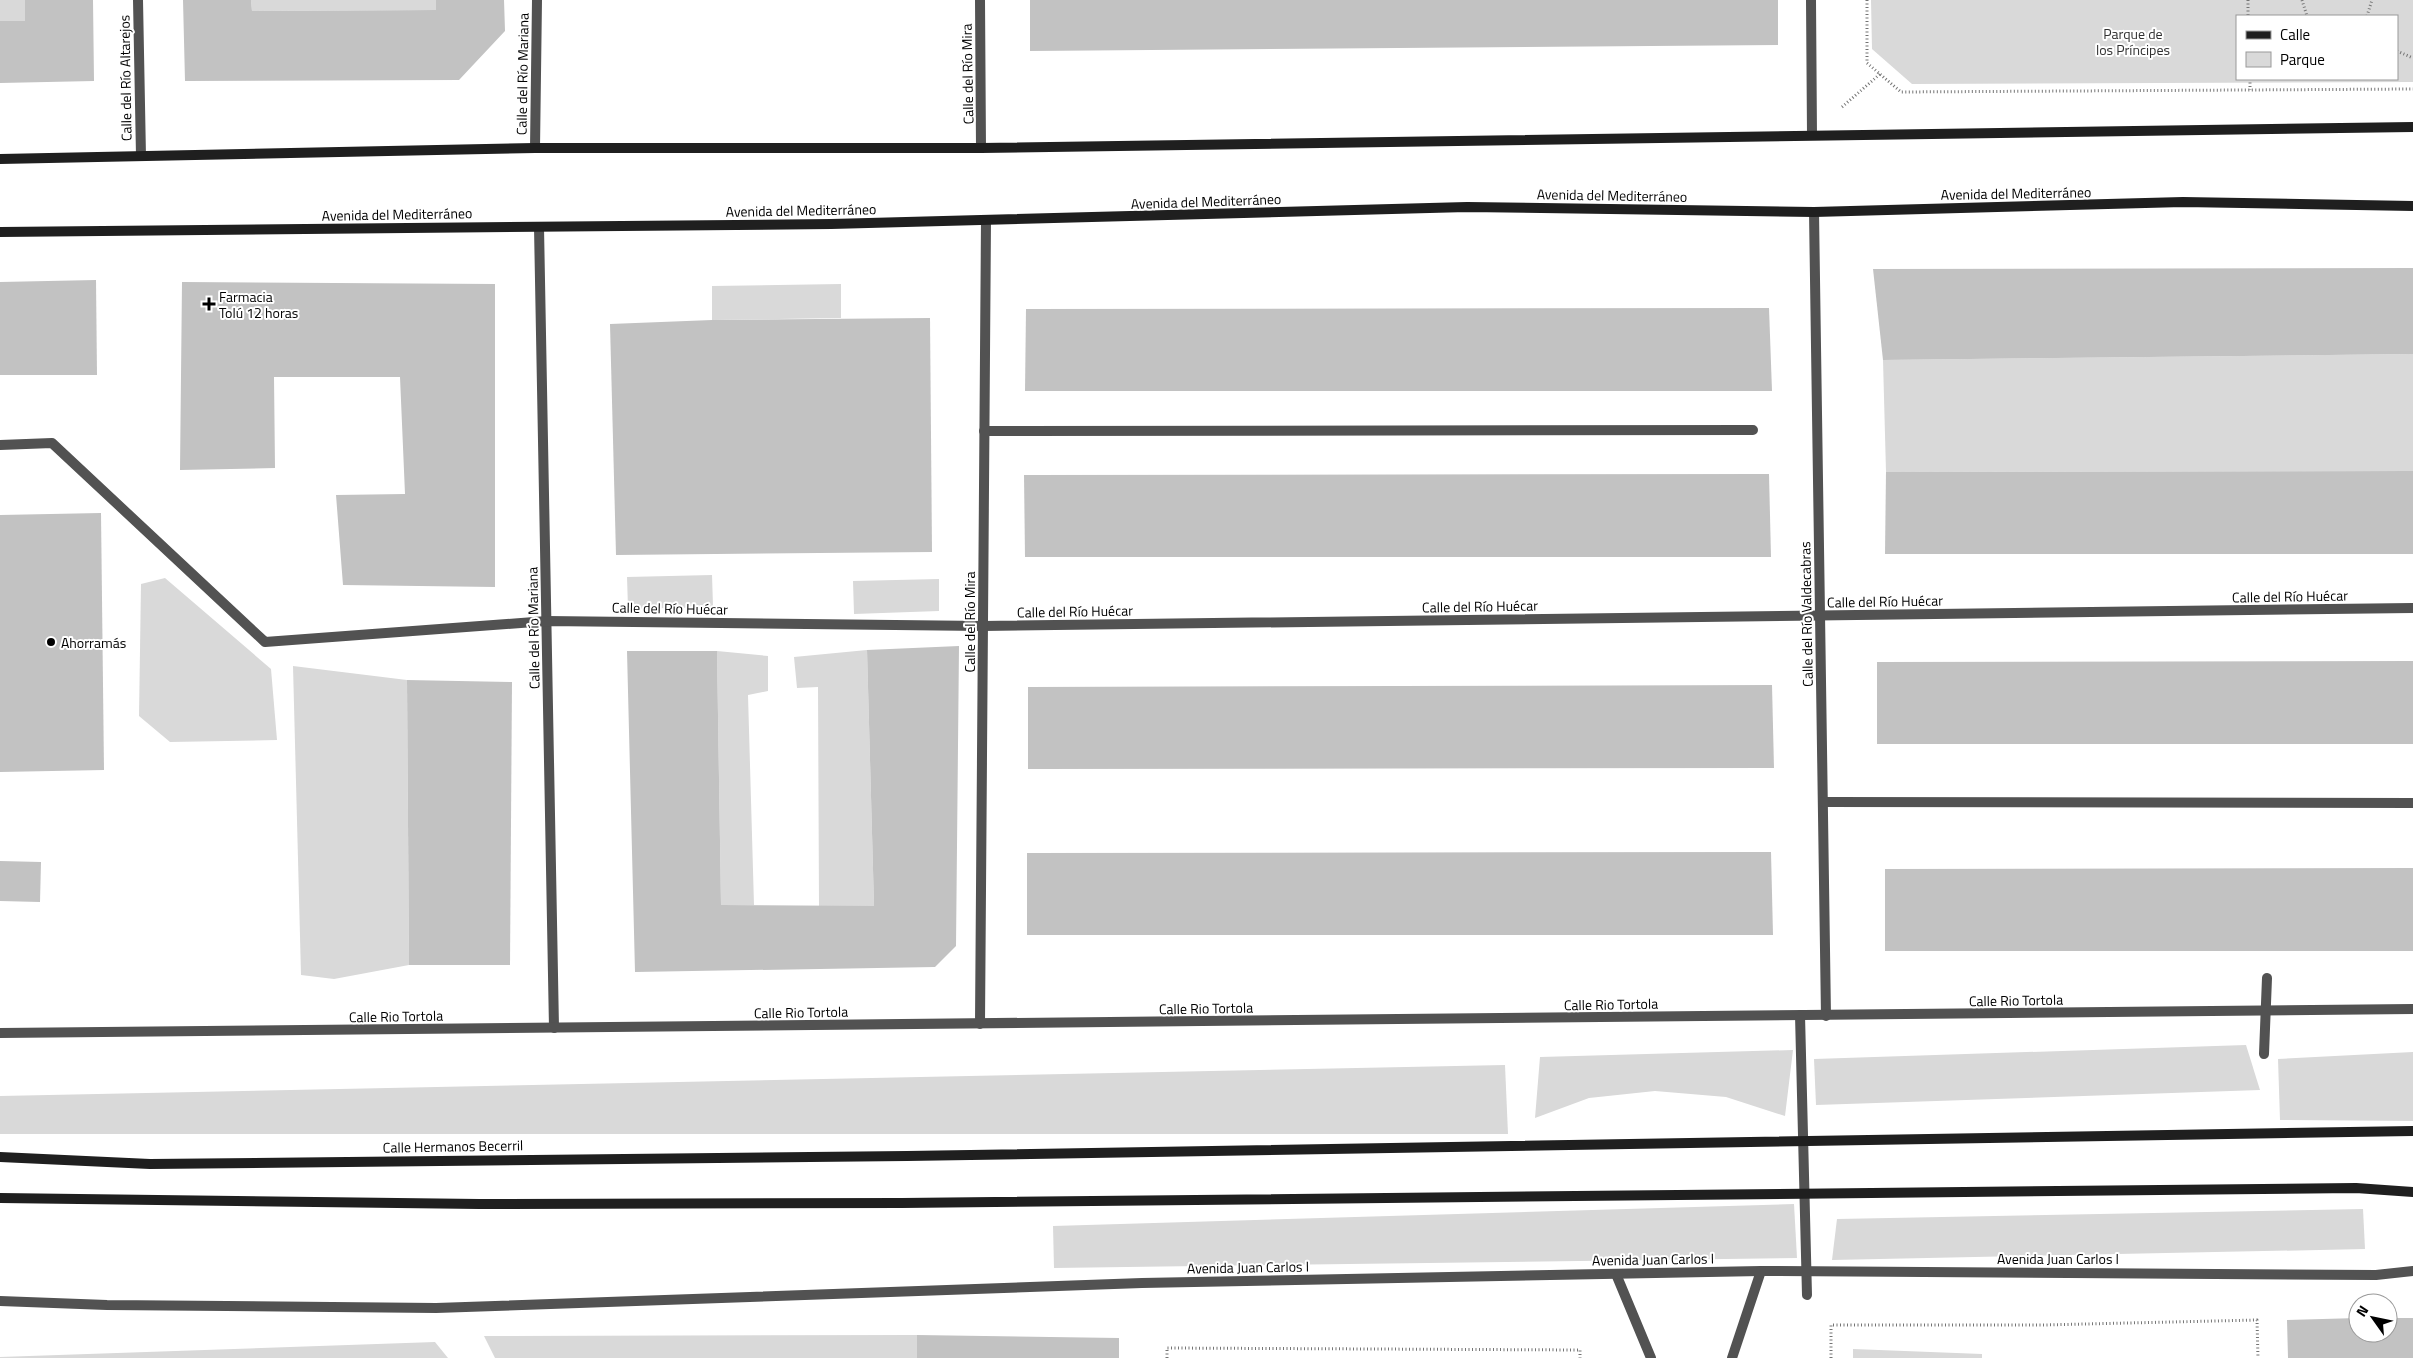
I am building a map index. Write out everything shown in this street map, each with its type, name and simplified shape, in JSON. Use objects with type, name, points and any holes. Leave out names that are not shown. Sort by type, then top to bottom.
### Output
[{"type":"street","name":"Calle del Río Altarejos","points":[[138,0],[141,156]]},
{"type":"street","name":"Calle del Río Mariana","points":[[535,148],[537,0]]},
{"type":"street","name":"Calle del Río Mira","points":[[980,0],[981,148]]},
{"type":"street","points":[[1811,0],[1812,135]]},
{"type":"street","points":[[0,159],[535,148],[981,148],[2413,127]]},
{"type":"street","name":"Avenida del Mediterráneo","points":[[0,232],[831,224],[1468,207],[1814,212],[2183,202],[2413,206]]},
{"type":"street","name":"Calle del Río Valdecabras","points":[[1814,212],[1826,1016]]},
{"type":"street","name":"Calle del Río Mira","points":[[980,1024],[986,220]]},
{"type":"street","name":"Calle del Río Mariana","points":[[539,227],[554,1028]]},
{"type":"street","points":[[984,431],[1753,430]]},
{"type":"street","name":"Calle del Río Huécar","points":[[0,445],[52,444],[265,642],[546,621],[982,626],[2413,608]]},
{"type":"street","points":[[1823,802],[2413,804]]},
{"type":"street","points":[[2264,1054],[2267,978]]},
{"type":"street","name":"Calle Rio Tortola","points":[[0,1034],[2413,1009]]},
{"type":"street","points":[[1800,1016],[1807,1295]]},
{"type":"street","points":[[1804,1141],[2413,1131]]},
{"type":"street","name":"Calle Hermanos Becerril","points":[[0,1157],[150,1164],[907,1156],[1804,1141]]},
{"type":"street","points":[[0,1198],[479,1204],[902,1203],[2356,1188],[2413,1192]]},
{"type":"street","name":"Avenida Juan Carlos I","points":[[0,1301],[436,1308],[1142,1283],[1807,1270],[2376,1275],[2413,1271]]},
{"type":"street","points":[[1732,1358],[1761,1271]]},
{"type":"street","points":[[1616,1274],[1651,1358]]},
{"type":"path","points":[[1867,0],[1867,63],[1901,92],[2413,89]]},
{"type":"path","points":[[2248,0],[2248,15]]},
{"type":"path","points":[[2302,0],[2307,15]]},
{"type":"path","points":[[2367,15],[2372,0]]},
{"type":"path","points":[[2398,51],[2413,58]]},
{"type":"path","points":[[1812,135],[1880,74]]},
{"type":"path","points":[[2250,80],[2250,90]]},
{"type":"path","points":[[1831,1358],[1831,1325],[2043,1325],[2258,1320],[2258,1358]]},
{"type":"path","points":[[1167,1358],[1167,1348],[1187,1348],[1580,1350],[1580,1358]]},
{"type":"green space","points":[[0,0],[25,0],[25,21],[0,21]]},
{"type":"green space","points":[[251,0],[436,0],[436,10],[252,11]]},
{"type":"green space","name":"Parque de los Príncipes","points":[[1871,0],[2413,0],[2413,82],[1912,84],[1872,49]]},
{"type":"green space","points":[[841,284],[841,318],[712,320],[712,286]]},
{"type":"green space","points":[[2413,354],[2413,471],[1886,472],[1883,360]]},
{"type":"green space","points":[[712,575],[713,607],[628,609],[627,577]]},
{"type":"green space","points":[[165,578],[271,669],[277,740],[170,742],[139,716],[141,584]]},
{"type":"green space","points":[[939,579],[939,611],[854,614],[853,581]]},
{"type":"green space","points":[[867,650],[874,906],[819,906],[818,687],[797,688],[794,657]]},
{"type":"green space","points":[[717,651],[768,656],[768,691],[748,695],[754,905],[721,905]]},
{"type":"green space","points":[[293,666],[407,680],[409,965],[334,979],[301,975]]},
{"type":"green space","points":[[2246,1045],[2260,1090],[1816,1105],[1814,1059]]},
{"type":"green space","points":[[1793,1050],[1785,1116],[1726,1097],[1655,1091],[1589,1098],[1535,1118],[1540,1057]]},
{"type":"green space","points":[[2413,1052],[2413,1121],[2280,1120],[2278,1059]]},
{"type":"green space","points":[[1505,1065],[1508,1134],[0,1134],[0,1096]]},
{"type":"green space","points":[[1794,1204],[1797,1258],[1054,1268],[1053,1226]]},
{"type":"green space","points":[[2363,1209],[2365,1249],[1832,1260],[1837,1219]]},
{"type":"green space","points":[[917,1335],[917,1358],[495,1358],[484,1336]]},
{"type":"green space","points":[[435,1342],[448,1358],[0,1358],[0,1357]]},
{"type":"green space","points":[[1853,1349],[1982,1354],[1982,1358],[1853,1358]]},
{"type":"building","points":[[25,0],[93,0],[94,81],[0,83],[0,21],[25,21]]},
{"type":"building","points":[[183,0],[251,0],[252,11],[436,10],[436,0],[504,0],[505,31],[459,80],[185,81]]},
{"type":"building","points":[[1030,0],[1778,0],[1778,45],[1030,51]]},
{"type":"building","points":[[2413,268],[2413,354],[1883,360],[1873,269]]},
{"type":"building","points":[[96,280],[97,375],[0,375],[0,282]]},
{"type":"building","points":[[182,282],[495,284],[495,587],[343,585],[336,495],[405,494],[400,377],[274,377],[275,468],[180,470]]},
{"type":"building","points":[[1769,308],[1772,391],[1025,391],[1026,309]]},
{"type":"building","points":[[930,318],[932,552],[616,555],[610,324],[712,320]]},
{"type":"building","points":[[2413,471],[2413,554],[1885,554],[1886,472]]},
{"type":"building","points":[[1769,474],[1771,557],[1025,557],[1024,475]]},
{"type":"building","name":"Ahorramás","points":[[101,513],[104,770],[0,772],[0,515]]},
{"type":"building","points":[[959,646],[956,946],[935,967],[635,972],[627,651],[717,651],[721,905],[874,906],[867,650]]},
{"type":"building","points":[[2413,661],[2413,744],[1877,744],[1877,662]]},
{"type":"building","points":[[407,680],[512,682],[510,965],[409,965]]},
{"type":"building","points":[[1772,685],[1774,768],[1028,769],[1028,687]]},
{"type":"building","points":[[1771,852],[1773,935],[1027,935],[1027,853]]},
{"type":"building","points":[[0,861],[41,862],[40,902],[0,901]]},
{"type":"building","points":[[2413,868],[2413,951],[1885,951],[1885,869]]},
{"type":"building","points":[[2348,1318],[2348,1343],[2398,1343],[2398,1318],[2413,1318],[2413,1358],[2288,1358],[2287,1320]]},
{"type":"building","points":[[917,1335],[1119,1338],[1119,1358],[917,1358]]},
{"type":"place","name":"Farmacia Tolú 12 horas","points":[[209,304]]},
{"type":"place","name":"Ahorramás","points":[[51,642]]}]
